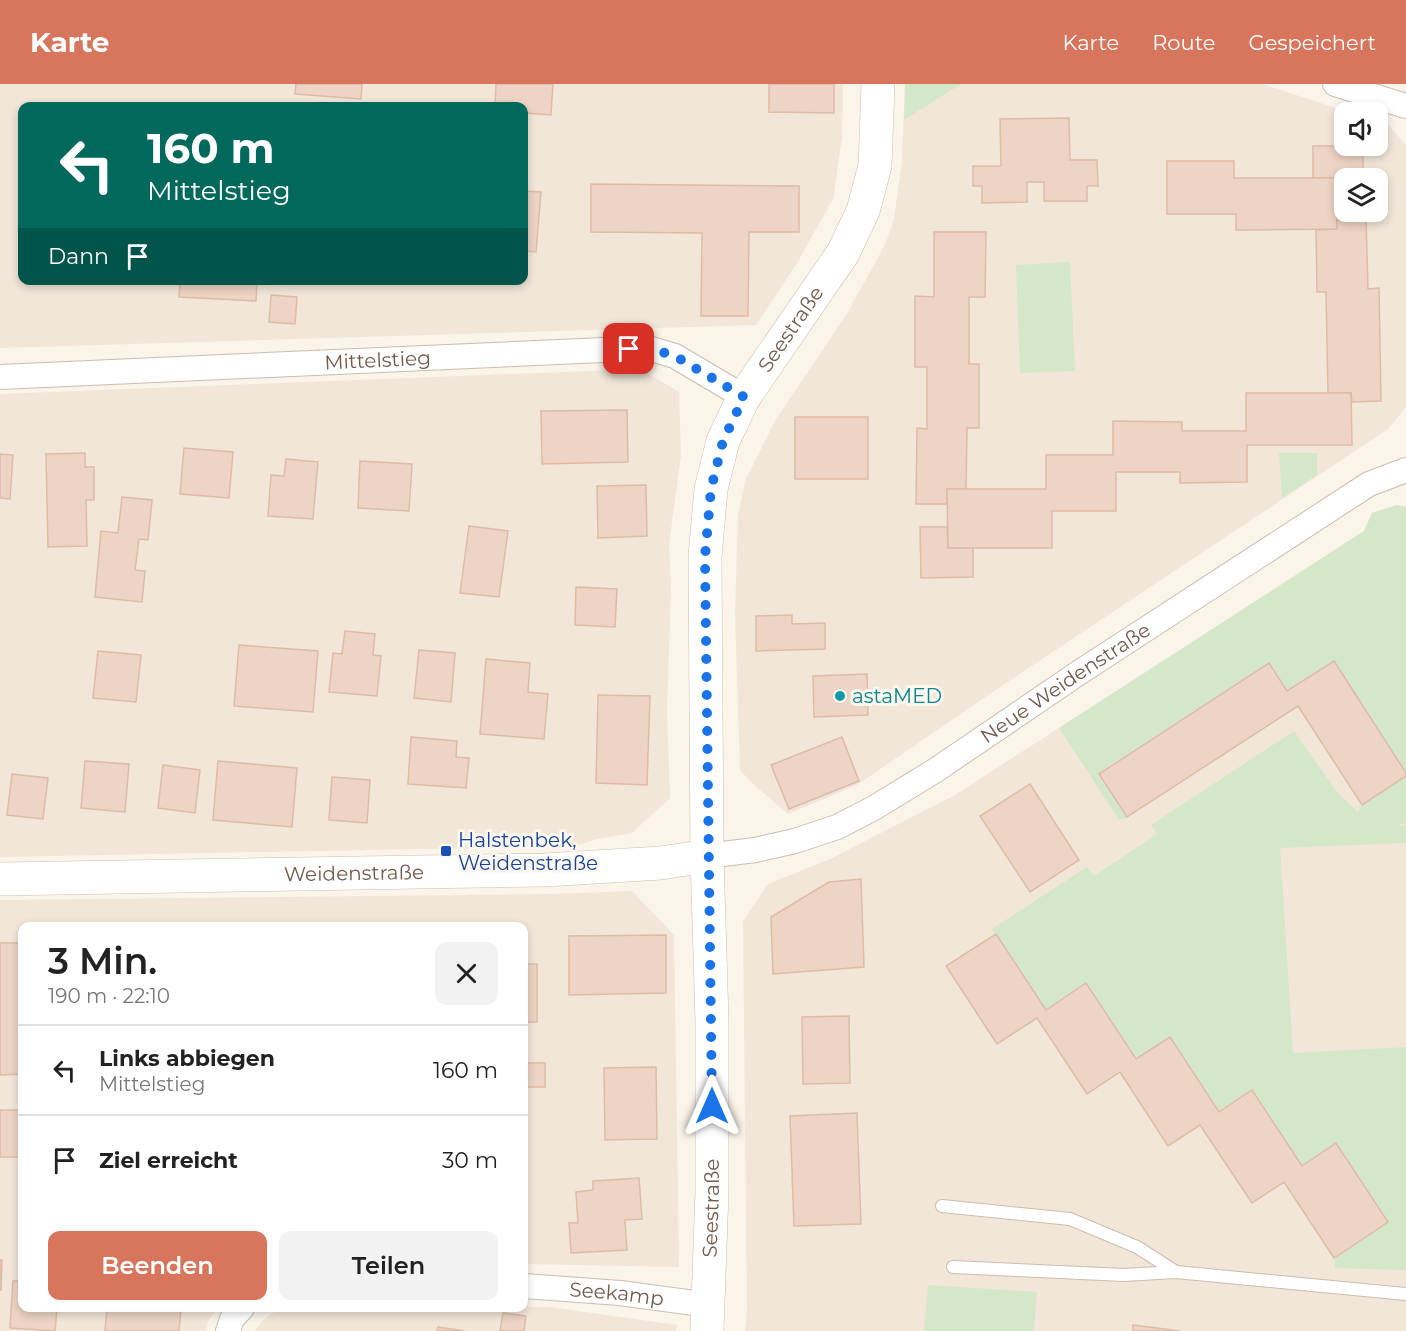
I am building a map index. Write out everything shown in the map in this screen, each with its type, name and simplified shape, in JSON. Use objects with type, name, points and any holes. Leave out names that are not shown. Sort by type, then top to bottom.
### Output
[{"type":"street","name":"Seestraße","points":[[708,1318],[712,1191],[712,1022],[707,856],[706,536],[711,489],[723,441],[744,397],[843,253],[863,211],[875,166],[878,84]]},
{"type":"street","points":[[1335,84],[1406,106]]},
{"type":"street","name":"Mittelstieg","points":[[0,377],[648,348],[675,356],[744,397]]},
{"type":"street","name":"Neue Weidenstraße","points":[[707,856],[755,850],[795,841],[837,827],[874,808],[936,770],[1080,672],[1369,484],[1406,470]]},
{"type":"street","name":"Weidenstraße","points":[[0,879],[545,870],[661,863],[707,856]]},
{"type":"street","name":"Seekamp","points":[[528,1286],[620,1293],[708,1318]]},
{"type":"street","points":[[228,1331],[232,1319],[238,1312]]},
{"type":"lane","points":[[942,1206],[1070,1219],[1137,1247],[1176,1272]]},
{"type":"lane","points":[[953,1268],[1123,1275],[1176,1272],[1406,1294]]},
{"type":"shaded area","points":[[0,84],[843,84],[842,138],[833,199],[797,263],[756,325],[0,348]]},
{"type":"shaded area","points":[[905,84],[1262,84],[1334,107],[1334,156],[1388,156],[1388,126],[1406,145],[1406,407],[1388,429],[857,785],[788,814],[740,770],[735,615],[738,514],[746,479],[776,419],[846,315],[885,245],[894,219],[902,161]]},
{"type":"shaded area","points":[[640,369],[679,392],[681,456],[669,544],[671,589],[667,712],[670,798],[632,833],[597,839],[575,846],[0,857],[0,394]]},
{"type":"shaded area","points":[[1397,505],[1406,507],[1406,1331],[745,1331],[747,1310],[743,921],[768,884],[830,859],[955,795],[1364,531],[1372,513]]},
{"type":"shaded area","points":[[632,891],[674,935],[679,1267],[528,1264],[528,922],[18,922],[18,1312],[214,1312],[208,1321],[206,1331],[0,1331],[0,900],[552,894]]},
{"type":"shaded area","points":[[528,1307],[550,1307],[677,1325],[676,1331],[255,1331],[263,1320],[274,1312],[528,1312]]},
{"type":"green space","points":[[905,84],[961,84],[904,120]]},
{"type":"green space","points":[[1070,262],[1075,371],[1020,373],[1016,265]]},
{"type":"green space","points":[[1279,453],[1317,453],[1317,475],[1282,498]]},
{"type":"green space","points":[[1397,505],[1406,507],[1406,773],[1334,661],[1287,691],[1269,663],[1099,773],[1127,817],[1119,820],[1059,728],[1364,531],[1372,513]]},
{"type":"green space","points":[[1294,731],[1337,792],[1358,812],[1362,805],[1406,776],[1406,823],[1397,825],[1406,826],[1406,843],[1280,848],[1293,1053],[1406,1047],[1406,1270],[1335,1268],[1334,1258],[1388,1222],[1336,1143],[1302,1166],[1219,1112],[1170,1038],[1136,1059],[1086,984],[1046,1010],[992,929],[1087,867],[1094,876],[1157,834],[1151,825]]},
{"type":"green space","points":[[928,1285],[1037,1292],[1034,1331],[924,1331]]},
{"type":"building","points":[[296,84],[362,84],[361,99],[295,94]]},
{"type":"building","points":[[496,84],[553,84],[551,115],[528,113],[528,102],[495,102]]},
{"type":"building","points":[[769,84],[834,84],[834,113],[769,112]]},
{"type":"building","points":[[1069,118],[1070,160],[1097,160],[1098,186],[1087,186],[1087,201],[1044,201],[1044,182],[1027,182],[1027,202],[982,203],[982,186],[973,186],[973,166],[1001,166],[1000,119]]},
{"type":"building","points":[[1313,146],[1334,146],[1334,156],[1363,156],[1363,168],[1334,168],[1334,178],[1313,178]]},
{"type":"building","points":[[1167,161],[1234,161],[1234,178],[1334,178],[1334,222],[1337,222],[1337,229],[1236,230],[1236,214],[1167,214]]},
{"type":"building","points":[[591,184],[799,186],[799,232],[749,232],[748,316],[701,316],[702,233],[591,232]]},
{"type":"building","points":[[528,191],[541,192],[536,252],[528,251]]},
{"type":"building","points":[[1337,222],[1366,222],[1368,289],[1379,288],[1381,401],[1352,402],[1351,393],[1328,393],[1326,292],[1317,292],[1316,230],[1337,229]]},
{"type":"building","points":[[934,232],[986,232],[985,297],[969,297],[969,364],[979,364],[979,428],[967,428],[966,489],[947,489],[947,504],[916,504],[917,428],[927,429],[927,367],[915,367],[915,296],[934,297]]},
{"type":"building","points":[[180,285],[257,285],[256,301],[179,297]]},
{"type":"building","points":[[271,295],[297,297],[295,324],[269,322]]},
{"type":"building","points":[[1246,393],[1351,393],[1352,445],[1247,445],[1247,482],[1180,483],[1180,472],[1116,472],[1116,511],[1052,511],[1052,548],[948,548],[947,489],[1046,489],[1046,455],[1113,455],[1113,421],[1182,422],[1182,431],[1246,431]]},
{"type":"building","points":[[627,410],[628,462],[542,464],[541,411]]},
{"type":"building","points":[[795,417],[868,417],[868,479],[795,479]]},
{"type":"building","points":[[184,448],[233,452],[229,498],[180,494]]},
{"type":"building","points":[[85,453],[85,467],[94,467],[94,500],[86,500],[87,546],[48,547],[46,454]]},
{"type":"building","points":[[0,454],[13,455],[10,499],[0,498]]},
{"type":"building","points":[[286,459],[318,462],[313,519],[268,516],[271,475],[284,476]]},
{"type":"building","points":[[360,461],[412,464],[409,511],[358,508]]},
{"type":"building","points":[[646,485],[647,536],[598,538],[597,486]]},
{"type":"building","points":[[122,497],[152,500],[148,540],[139,539],[135,570],[145,571],[142,602],[95,597],[101,531],[118,533]]},
{"type":"building","points":[[469,526],[508,531],[499,597],[460,593]]},
{"type":"building","points":[[920,527],[947,527],[948,548],[973,548],[973,577],[921,578]]},
{"type":"building","points":[[576,587],[617,589],[615,627],[575,625]]},
{"type":"building","points":[[792,615],[792,624],[825,623],[825,649],[756,651],[756,616]]},
{"type":"building","points":[[345,631],[375,634],[373,655],[381,656],[377,696],[329,692],[333,653],[342,654]]},
{"type":"building","points":[[239,645],[318,651],[313,712],[234,706]]},
{"type":"building","points":[[419,650],[455,653],[451,702],[414,698]]},
{"type":"building","points":[[98,651],[141,655],[136,702],[93,698]]},
{"type":"building","points":[[486,659],[530,663],[528,692],[548,694],[544,739],[480,734]]},
{"type":"building","points":[[1334,661],[1406,773],[1406,776],[1362,805],[1298,706],[1127,817],[1099,774],[1269,663],[1287,691]]},
{"type":"building","name":"astaMED","points":[[867,674],[868,715],[814,717],[813,676]]},
{"type":"building","points":[[598,695],[650,696],[647,785],[596,783]]},
{"type":"building","points":[[411,737],[457,741],[456,757],[469,758],[466,788],[408,784]]},
{"type":"building","points":[[842,737],[859,781],[789,809],[771,765]]},
{"type":"building","points":[[85,761],[129,764],[125,812],[81,808]]},
{"type":"building","points":[[218,761],[297,768],[292,827],[213,820]]},
{"type":"building","points":[[163,765],[200,770],[195,813],[158,808]]},
{"type":"building","points":[[12,774],[48,778],[43,819],[7,815]]},
{"type":"building","points":[[332,777],[370,780],[367,823],[329,820]]},
{"type":"building","points":[[1030,784],[1079,860],[1030,892],[980,816]]},
{"type":"building","points":[[861,879],[864,967],[773,974],[771,917],[829,882]]},
{"type":"building","points":[[996,934],[1046,1010],[1086,983],[1136,1059],[1170,1037],[1219,1112],[1252,1090],[1302,1166],[1336,1143],[1388,1222],[1334,1258],[1284,1182],[1252,1203],[1200,1125],[1168,1146],[1120,1072],[1087,1094],[1037,1018],[997,1044],[946,966]]},
{"type":"building","points":[[666,935],[666,993],[569,995],[569,936]]},
{"type":"building","points":[[0,943],[18,943],[18,1074],[0,1075]]},
{"type":"building","points":[[528,964],[537,964],[537,1022],[528,1022]]},
{"type":"building","points":[[849,1016],[850,1083],[803,1084],[802,1017]]},
{"type":"building","points":[[528,1063],[545,1063],[545,1087],[528,1087]]},
{"type":"building","points":[[656,1067],[657,1139],[605,1140],[604,1068]]},
{"type":"building","points":[[0,1110],[18,1110],[18,1157],[0,1157]]},
{"type":"building","points":[[857,1113],[861,1224],[794,1226],[790,1116]]},
{"type":"building","points":[[639,1178],[642,1219],[625,1220],[627,1250],[571,1253],[569,1223],[578,1223],[576,1192],[593,1190],[593,1181]]},
{"type":"building","points":[[0,1260],[2,1260],[1,1290],[0,1290]]},
{"type":"building","points":[[13,1281],[18,1281],[18,1312],[57,1312],[55,1331],[10,1328]]},
{"type":"building","points":[[107,1312],[181,1312],[179,1331],[105,1331]]},
{"type":"building","points":[[503,1313],[526,1316],[524,1331],[500,1331]]},
{"type":"building","points":[[1133,1325],[1180,1331],[1133,1331]]},
{"type":"building","points":[[438,1327],[465,1331],[437,1331]]},
{"type":"place","name":"astaMED","points":[[840,696]]},
{"type":"place","name":"Halstenbek, Weidenstraße","points":[[446,851]]},
{"type":"route","points":[[629,349],[648,348],[675,356],[744,397],[723,441],[711,489],[705,557],[707,856],[712,1106]]}]
